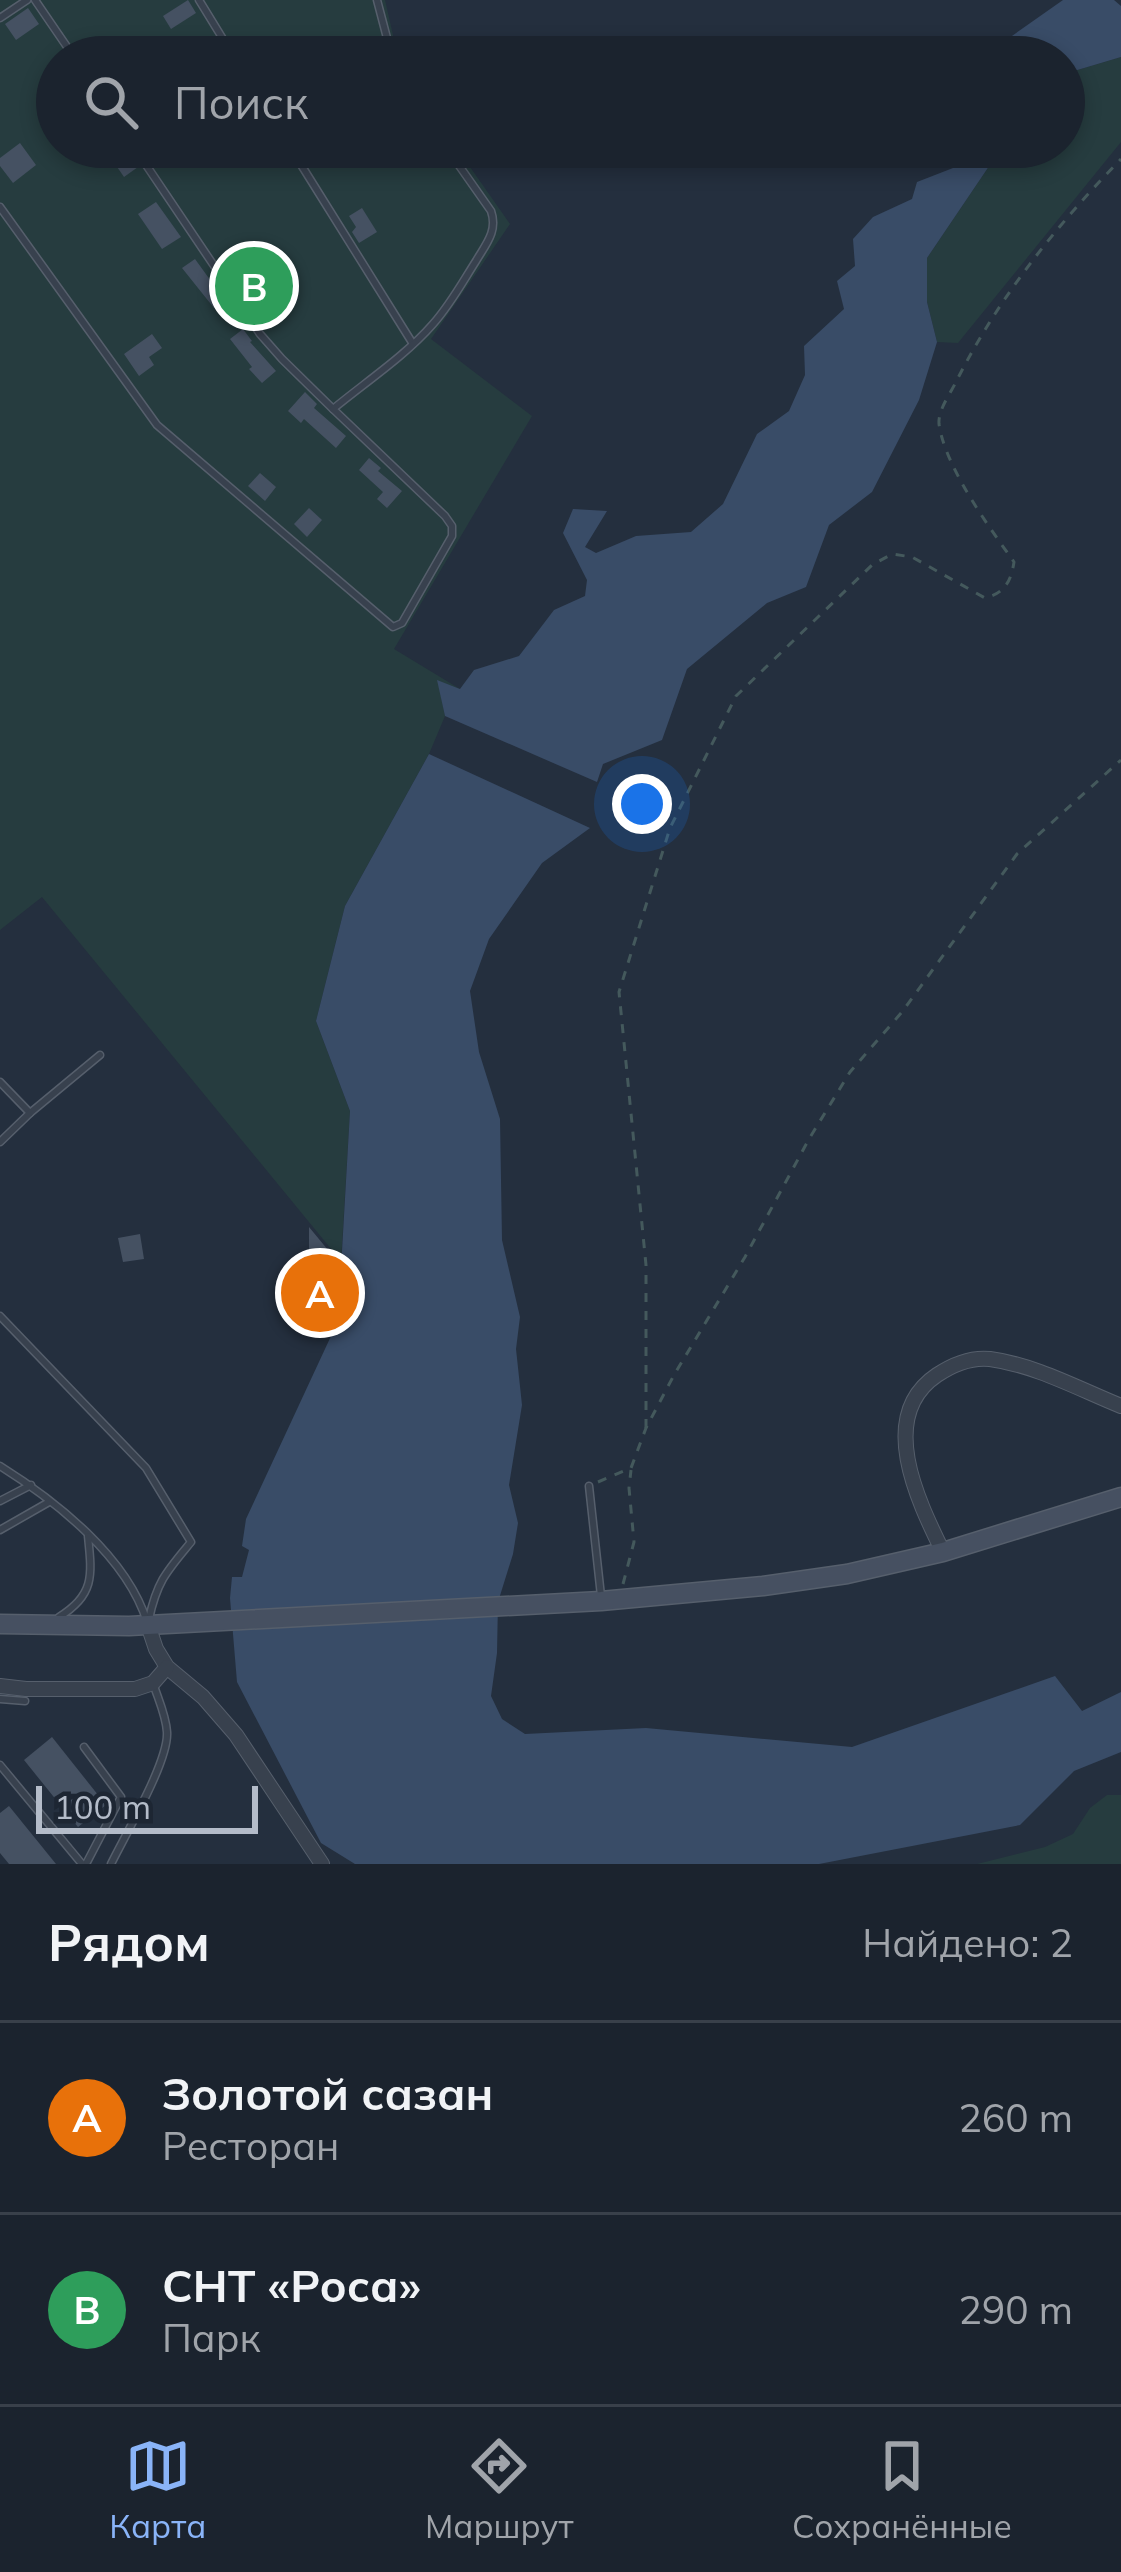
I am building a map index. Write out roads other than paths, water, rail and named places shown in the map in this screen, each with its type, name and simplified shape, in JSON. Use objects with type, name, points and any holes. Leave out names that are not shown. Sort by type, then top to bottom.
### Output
[{"type":"main road","points":[[0,1624],[148,1625],[518,1606],[784,1583],[943,1552],[1121,1496]]},
{"type":"street","points":[[943,1552],[920,1503],[905,1444],[908,1414],[925,1383],[952,1364],[986,1358],[1121,1406]]},
{"type":"street","points":[[148,1625],[167,1667],[203,1697],[236,1735],[322,1864]]},
{"type":"street","points":[[0,1686],[134,1689],[153,1683],[167,1667]]},
{"type":"lane","points":[[0,18],[31,0],[58,36]]},
{"type":"lane","points":[[199,0],[221,36]]},
{"type":"lane","points":[[377,0],[386,36]]},
{"type":"lane","points":[[0,207],[157,425],[387,623],[399,626],[452,536],[452,526],[260,334],[148,168]]},
{"type":"lane","points":[[303,168],[412,344]]},
{"type":"lane","points":[[333,409],[412,344],[451,301],[494,227],[490,211],[460,168]]},
{"type":"lane","points":[[0,1142],[100,1055]]},
{"type":"lane","points":[[0,1082],[30,1113]]},
{"type":"lane","points":[[0,1316],[146,1468],[191,1542],[155,1590],[148,1625]]},
{"type":"lane","points":[[0,1466],[31,1485],[87,1533],[139,1597],[148,1625]]},
{"type":"lane","points":[[0,1501],[31,1485]]},
{"type":"lane","points":[[589,1486],[601,1601]]},
{"type":"lane","points":[[0,1530],[50,1501]]},
{"type":"lane","points":[[44,1627],[78,1605],[92,1574],[87,1533]]},
{"type":"lane","points":[[111,1864],[168,1737],[153,1683]]},
{"type":"lane","points":[[0,1699],[25,1701]]},
{"type":"lane","points":[[0,1765],[84,1864],[121,1797],[84,1747]]},
{"type":"water","points":[[1063,0],[1114,0],[1121,6],[1121,57],[1085,68],[1085,36],[1012,36]]},
{"type":"water","points":[[953,168],[988,168],[927,258],[927,302],[937,342],[919,400],[872,492],[829,525],[806,587],[767,603],[687,669],[662,740],[603,764],[597,782],[445,716],[437,680],[460,689],[474,670],[519,656],[554,610],[585,596],[587,580],[563,533],[573,509],[607,511],[585,547],[596,553],[636,536],[691,532],[723,504],[757,434],[789,411],[805,375],[804,346],[844,309],[837,281],[855,266],[853,239],[873,217],[912,199],[917,182]]},
{"type":"water","points":[[429,754],[590,828],[542,863],[489,939],[470,991],[479,1052],[500,1119],[502,1240],[520,1317],[516,1349],[522,1405],[509,1485],[518,1523],[498,1602],[491,1696],[502,1719],[525,1734],[646,1728],[852,1747],[1055,1676],[1082,1711],[1121,1692],[1121,1752],[1074,1771],[1020,1825],[819,1864],[355,1864],[321,1843],[237,1682],[232,1577],[242,1577],[249,1550],[242,1546],[246,1519],[338,1321],[350,1111],[316,1021],[345,906]]},
{"type":"place","name":"СНТ «Роса»","points":[[254,286]]},
{"type":"place","name":"Золотой сазан","points":[[320,1293]]}]
